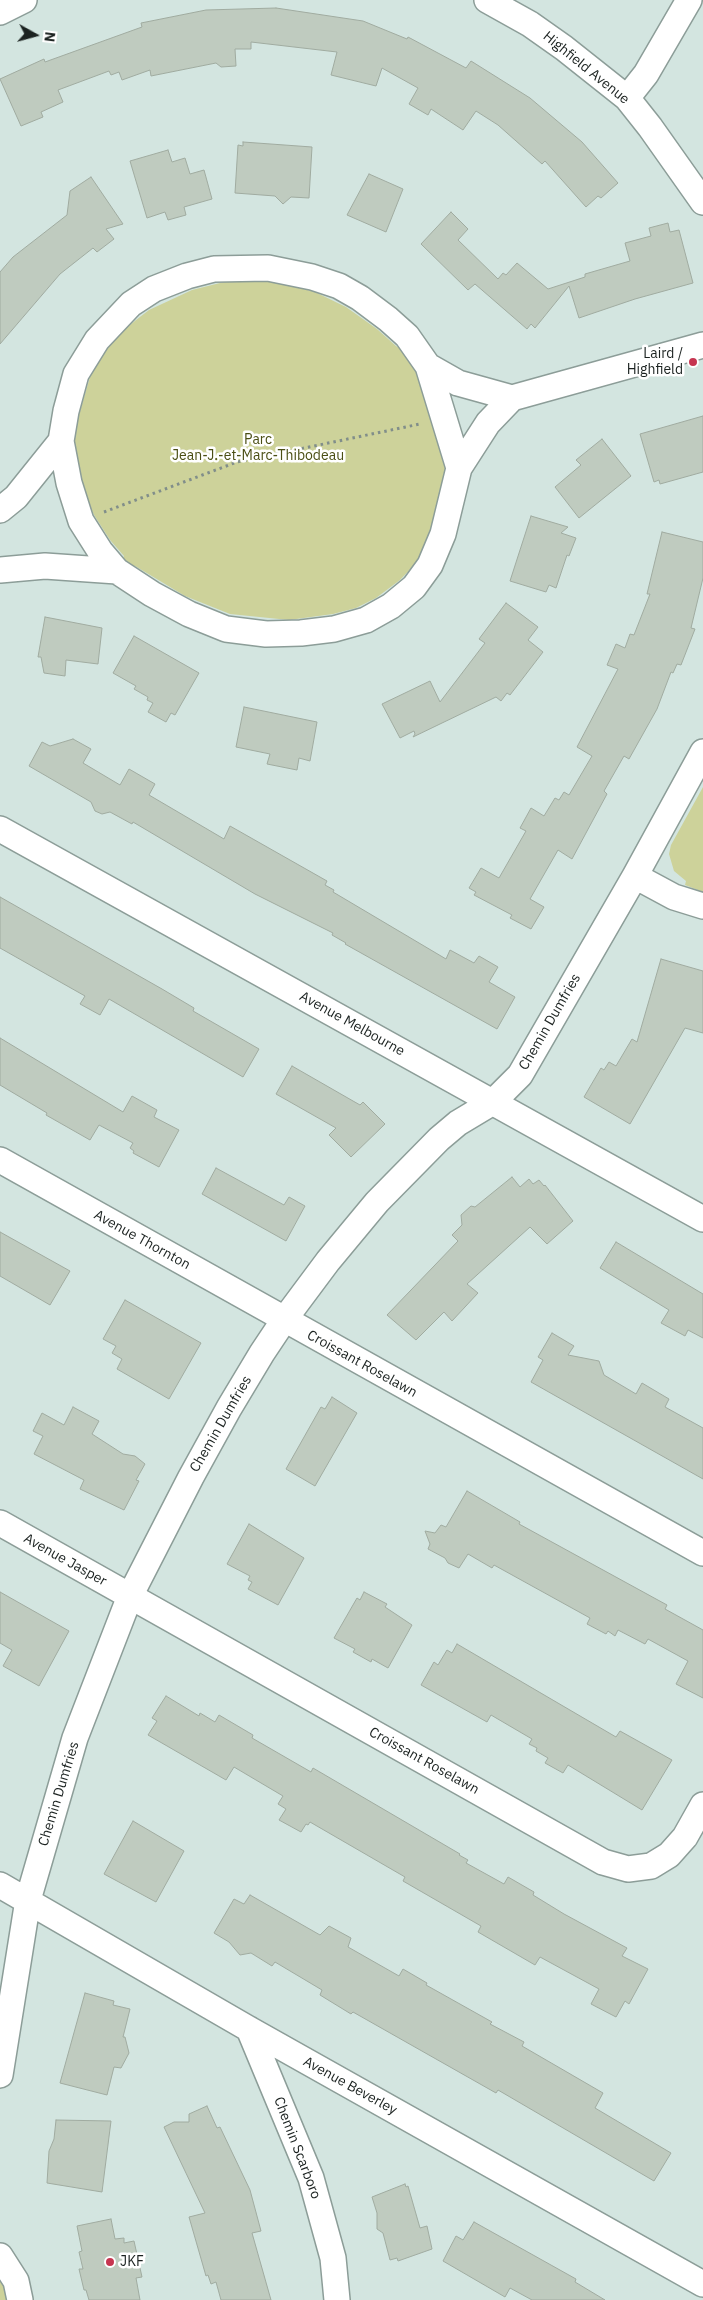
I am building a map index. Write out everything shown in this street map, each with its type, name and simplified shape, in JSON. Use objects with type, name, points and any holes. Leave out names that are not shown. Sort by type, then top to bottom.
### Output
[{"type":"street","points":[[0,12],[24,0]]},
{"type":"street","name":"Highfield Avenue","points":[[487,0],[530,24],[564,48],[626,98],[650,127],[703,202]]},
{"type":"street","points":[[626,98],[646,74],[689,0]]},
{"type":"street","points":[[459,468],[428,366],[407,336],[360,298],[339,286],[312,277],[268,268],[214,269],[187,276],[154,289],[131,304],[97,340],[76,374],[61,441],[69,483],[81,521],[100,551],[117,571],[174,606],[226,629],[266,634],[301,633],[334,629],[358,622],[391,606],[414,587],[430,565],[443,534],[459,468],[488,423],[512,398],[703,345]]},
{"type":"street","points":[[428,366],[458,382],[512,398]]},
{"type":"street","points":[[0,510],[16,497],[61,441]]},
{"type":"street","points":[[0,570],[45,566],[117,571]]},
{"type":"street","name":"Chemin Dumfries","points":[[0,2075],[28,1900],[75,1738],[130,1596],[156,1544],[229,1408],[284,1320],[350,1234],[439,1139],[458,1124],[493,1102],[520,1075],[635,876],[703,752]]},
{"type":"street","name":"Avenue Melbourne","points":[[0,829],[703,1219]]},
{"type":"street","points":[[635,876],[674,897],[703,906]]},
{"type":"street","name":"Avenue Thornton","points":[[0,1160],[284,1320]]},
{"type":"street","name":"Croissant Roselawn","points":[[284,1320],[703,1553]]},
{"type":"street","name":"Avenue Jasper","points":[[0,1523],[130,1596]]},
{"type":"street","name":"Croissant Roselawn","points":[[130,1596],[603,1862],[628,1869],[651,1866],[669,1855],[685,1837],[703,1805]]},
{"type":"street","name":"Avenue Beverley","points":[[0,1885],[249,2029],[703,2284]]},
{"type":"street","name":"Chemin Scarboro","points":[[249,2029],[311,2178],[333,2258],[337,2300]]},
{"type":"street","points":[[0,2256],[16,2281],[20,2300]]},
{"type":"path","points":[[103,512],[237,462],[426,423]]},
{"type":"green space","name":"Parc Jean-J.-et-Marc-Thibodeau","points":[[256,280],[284,284],[315,292],[346,307],[377,329],[396,346],[428,366],[459,468],[444,477],[439,517],[420,559],[400,580],[376,598],[356,608],[333,614],[289,620],[230,614],[185,596],[135,566],[117,571],[124,556],[110,540],[94,515],[61,441],[78,418],[90,377],[100,358],[118,335],[136,320],[149,310],[192,290],[224,282]]},
{"type":"green space","points":[[703,787],[703,892],[685,885],[686,881],[674,871],[669,854],[671,845]]},
{"type":"green space","points":[[0,2256],[20,2300],[0,2300]]},
{"type":"building","points":[[276,8],[363,21],[407,39],[408,37],[466,68],[471,61],[530,98],[582,142],[618,183],[601,198],[598,196],[586,207],[545,161],[542,164],[498,125],[476,111],[463,130],[431,109],[428,115],[409,104],[418,88],[382,68],[376,86],[331,75],[337,52],[251,42],[251,49],[235,49],[236,66],[221,67],[216,63],[151,76],[150,70],[122,80],[119,72],[111,75],[109,71],[58,90],[63,102],[41,112],[43,117],[21,126],[0,79],[44,59],[45,62],[142,27],[141,23],[206,10]]},
{"type":"building","points":[[243,142],[312,147],[309,198],[291,197],[283,204],[275,196],[235,193],[238,145],[243,146]]},
{"type":"building","points":[[168,150],[172,162],[185,158],[190,174],[204,170],[212,199],[184,207],[186,215],[168,220],[165,212],[147,218],[130,161]]},
{"type":"building","points":[[369,174],[403,189],[386,232],[347,215]]},
{"type":"building","points":[[91,177],[123,224],[106,229],[114,239],[97,252],[93,248],[60,274],[0,344],[0,272],[13,257],[67,215],[70,191]]},
{"type":"building","points":[[451,212],[468,229],[458,240],[498,279],[503,273],[506,275],[517,263],[548,289],[585,277],[585,274],[630,261],[625,243],[651,236],[649,228],[668,223],[670,232],[679,230],[693,283],[635,299],[579,318],[569,286],[535,328],[531,324],[527,329],[475,284],[468,290],[421,244]]},
{"type":"building","points":[[703,416],[703,472],[660,484],[659,480],[654,482],[640,434]]},
{"type":"building","points":[[602,439],[631,476],[579,518],[555,487],[581,465],[576,460]]},
{"type":"building","points":[[531,516],[568,527],[561,533],[576,538],[569,556],[567,555],[556,588],[549,585],[546,592],[510,581]]},
{"type":"building","points":[[662,532],[703,542],[703,578],[691,628],[695,629],[681,665],[677,664],[673,673],[671,672],[657,709],[629,759],[624,756],[604,791],[607,794],[572,859],[558,850],[530,899],[544,907],[531,929],[510,918],[512,915],[474,895],[476,892],[469,888],[481,868],[499,878],[526,831],[520,828],[531,808],[544,816],[555,798],[559,800],[564,792],[569,795],[592,756],[577,747],[618,669],[607,665],[616,644],[625,648],[630,634],[634,635],[650,594],[647,594]]},
{"type":"building","points":[[506,603],[538,627],[528,640],[543,652],[510,695],[507,693],[501,701],[496,697],[413,737],[414,731],[400,738],[382,704],[430,681],[440,702],[485,643],[479,639]]},
{"type":"building","points":[[45,617],[102,628],[98,664],[66,660],[65,676],[44,673],[41,657],[38,657]]},
{"type":"building","points":[[134,636],[199,673],[175,715],[171,713],[166,722],[148,712],[153,703],[147,700],[148,697],[134,689],[136,686],[113,673]]},
{"type":"building","points":[[244,707],[317,722],[310,761],[299,758],[297,770],[267,764],[270,754],[236,747]]},
{"type":"building","points":[[73,739],[91,749],[83,763],[120,785],[129,769],[155,784],[149,795],[224,839],[230,826],[327,881],[325,885],[334,890],[333,892],[446,959],[450,950],[474,963],[479,956],[498,967],[489,982],[515,997],[497,1029],[345,944],[332,935],[333,933],[255,894],[133,822],[132,824],[110,812],[102,814],[95,811],[91,802],[29,766],[42,742],[50,746]]},
{"type":"building","points":[[0,897],[162,989],[194,1008],[193,1011],[259,1049],[243,1077],[109,999],[100,1015],[80,1004],[85,996],[0,948]]},
{"type":"building","points":[[661,959],[703,971],[703,1033],[685,1028],[630,1124],[584,1097],[601,1068],[604,1070],[609,1062],[616,1066],[632,1039],[637,1042]]},
{"type":"building","points":[[0,1038],[123,1112],[132,1096],[157,1110],[154,1117],[179,1130],[159,1167],[133,1153],[134,1151],[130,1148],[133,1143],[99,1125],[90,1140],[46,1115],[47,1113],[0,1085]]},
{"type":"building","points":[[292,1066],[360,1105],[363,1102],[385,1124],[351,1157],[329,1135],[336,1128],[276,1094]]},
{"type":"building","points":[[216,1168],[284,1205],[289,1197],[305,1206],[286,1241],[202,1194]]},
{"type":"building","points":[[512,1177],[520,1187],[529,1179],[533,1184],[539,1180],[573,1221],[547,1244],[530,1227],[467,1284],[478,1293],[452,1321],[444,1312],[416,1340],[387,1315],[458,1241],[452,1235],[462,1225],[461,1215],[471,1206],[475,1207]]},
{"type":"building","points":[[0,1232],[70,1271],[50,1305],[0,1276]]},
{"type":"building","points":[[616,1242],[703,1294],[703,1338],[688,1330],[685,1336],[661,1323],[669,1310],[600,1268]]},
{"type":"building","points":[[125,1300],[201,1343],[169,1399],[117,1369],[122,1359],[112,1353],[116,1346],[103,1339]]},
{"type":"building","points":[[552,1333],[574,1346],[568,1355],[599,1361],[604,1375],[636,1394],[642,1383],[669,1399],[665,1407],[703,1428],[703,1479],[531,1382],[543,1360],[538,1357]]},
{"type":"building","points":[[332,1397],[357,1413],[315,1486],[286,1469],[321,1407],[325,1409]]},
{"type":"building","points":[[73,1407],[99,1421],[92,1434],[123,1454],[135,1456],[145,1464],[136,1480],[139,1481],[124,1510],[80,1489],[84,1480],[34,1454],[43,1436],[33,1431],[42,1413],[64,1425]]},
{"type":"building","points":[[467,1491],[520,1522],[519,1524],[667,1605],[665,1609],[703,1630],[703,1698],[676,1684],[688,1661],[648,1639],[645,1644],[618,1630],[615,1636],[608,1631],[606,1634],[587,1624],[590,1618],[494,1565],[492,1568],[468,1554],[459,1568],[428,1549],[430,1544],[425,1531],[435,1533],[441,1525],[446,1527]]},
{"type":"building","points":[[249,1524],[304,1558],[278,1605],[248,1589],[252,1582],[248,1580],[250,1576],[227,1564]]},
{"type":"building","points":[[0,1592],[69,1631],[39,1686],[3,1666],[12,1650],[0,1643]]},
{"type":"building","points":[[364,1592],[387,1604],[385,1607],[412,1625],[388,1668],[372,1659],[371,1662],[353,1652],[355,1649],[334,1638],[357,1598],[360,1600]]},
{"type":"building","points":[[457,1644],[616,1737],[620,1731],[672,1760],[642,1810],[568,1765],[563,1773],[545,1763],[548,1758],[536,1751],[537,1748],[529,1744],[532,1739],[491,1715],[487,1722],[421,1685],[434,1662],[438,1665],[447,1650],[452,1653]]},
{"type":"building","points":[[166,1696],[199,1716],[200,1713],[215,1722],[219,1715],[253,1735],[252,1738],[311,1772],[313,1768],[460,1854],[468,1860],[466,1863],[504,1884],[508,1877],[534,1892],[533,1895],[564,1914],[627,1948],[622,1956],[648,1969],[629,2004],[625,2001],[616,2017],[591,2004],[599,1989],[540,1957],[535,1965],[478,1932],[481,1926],[403,1881],[405,1877],[310,1822],[308,1825],[306,1824],[301,1832],[279,1820],[286,1809],[278,1804],[283,1796],[234,1767],[226,1780],[148,1735],[157,1721],[152,1718]]},
{"type":"building","points":[[133,1821],[184,1851],[156,1902],[104,1874]]},
{"type":"building","points":[[250,1895],[320,1935],[329,1926],[351,1938],[348,1947],[399,1976],[403,1969],[427,1983],[426,1985],[492,2022],[490,2024],[524,2042],[522,2046],[603,2093],[595,2108],[671,2153],[654,2181],[498,2090],[496,2093],[353,2012],[351,2014],[320,1995],[322,1990],[275,1962],[272,1966],[251,1953],[240,1955],[229,1942],[214,1933],[234,1899],[244,1904]]},
{"type":"building","points":[[85,1993],[114,2001],[113,2005],[130,2009],[123,2037],[125,2037],[129,2053],[121,2068],[114,2067],[107,2095],[60,2083]]},
{"type":"building","points":[[207,2106],[217,2128],[220,2127],[250,2190],[261,2231],[252,2233],[271,2300],[221,2300],[216,2282],[211,2284],[208,2275],[206,2276],[189,2217],[205,2213],[164,2127],[174,2122],[189,2122],[189,2114]]},
{"type":"building","points":[[56,2120],[111,2121],[102,2192],[47,2183],[49,2151],[54,2139]]},
{"type":"building","points":[[405,2184],[406,2187],[408,2186],[420,2228],[427,2226],[432,2249],[398,2261],[397,2258],[390,2260],[383,2233],[377,2229],[377,2213],[372,2197]]},
{"type":"building","name":"JKF","points":[[111,2219],[115,2239],[124,2238],[124,2243],[134,2241],[142,2277],[136,2278],[140,2300],[89,2300],[86,2290],[84,2290],[79,2269],[83,2269],[79,2252],[82,2251],[77,2226]]},
{"type":"building","points":[[474,2222],[576,2279],[575,2282],[605,2300],[532,2300],[510,2288],[505,2297],[443,2261],[456,2236],[463,2240]]},
{"type":"place","name":"Laird / Highfield","points":[[693,362]]},
{"type":"place","name":"JKF","points":[[110,2262]]}]
